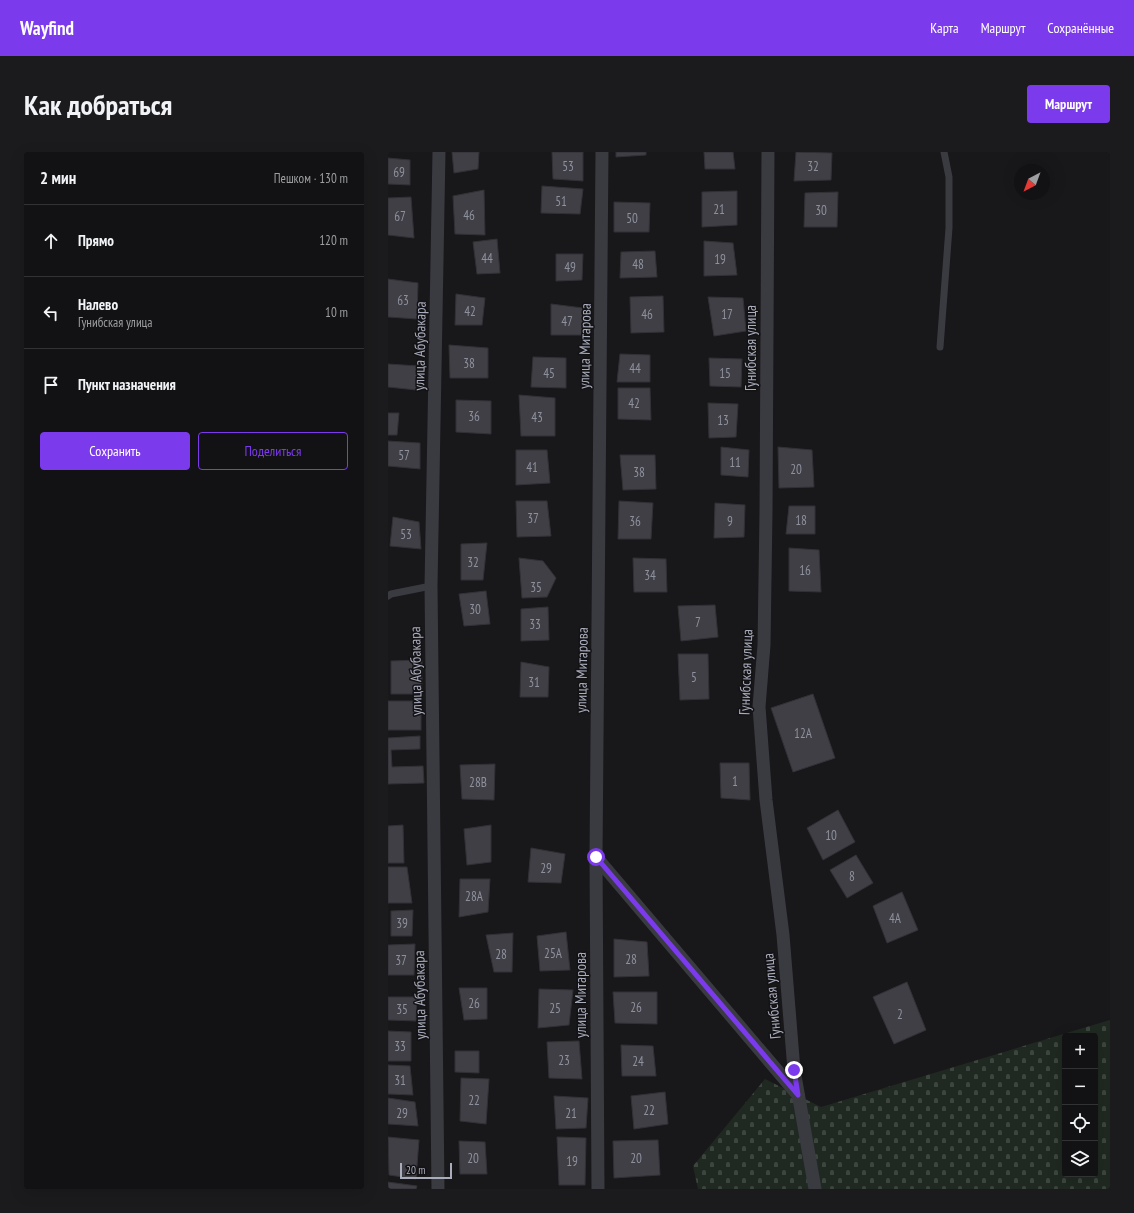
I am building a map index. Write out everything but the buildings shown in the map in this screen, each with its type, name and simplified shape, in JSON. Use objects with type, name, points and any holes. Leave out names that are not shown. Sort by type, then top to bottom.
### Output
[{"type":"street","name":"улица Абубакара","points":[[438,1189],[431,586],[439,152]]},
{"type":"street","name":"улица Митарова","points":[[598,1189],[596,857],[602,152]]},
{"type":"street","name":"Гунибская улица","points":[[768,152],[764,645],[759,707],[766,800],[783,935],[794,1070],[815,1189]]},
{"type":"street","points":[[596,857],[798,1095]]},
{"type":"lane","points":[[940,347],[949,228],[949,177],[944,152]]},
{"type":"lane","points":[[388,596],[391,594],[431,586]]},
{"type":"green space","points":[[1110,1020],[1110,1189],[698,1189],[693,1166],[765,1079],[821,1107],[1062,1034],[1062,1177],[1098,1177],[1098,1033],[1067,1033]]},
{"type":"route","points":[[596,857],[798,1095],[794,1070]]}]
